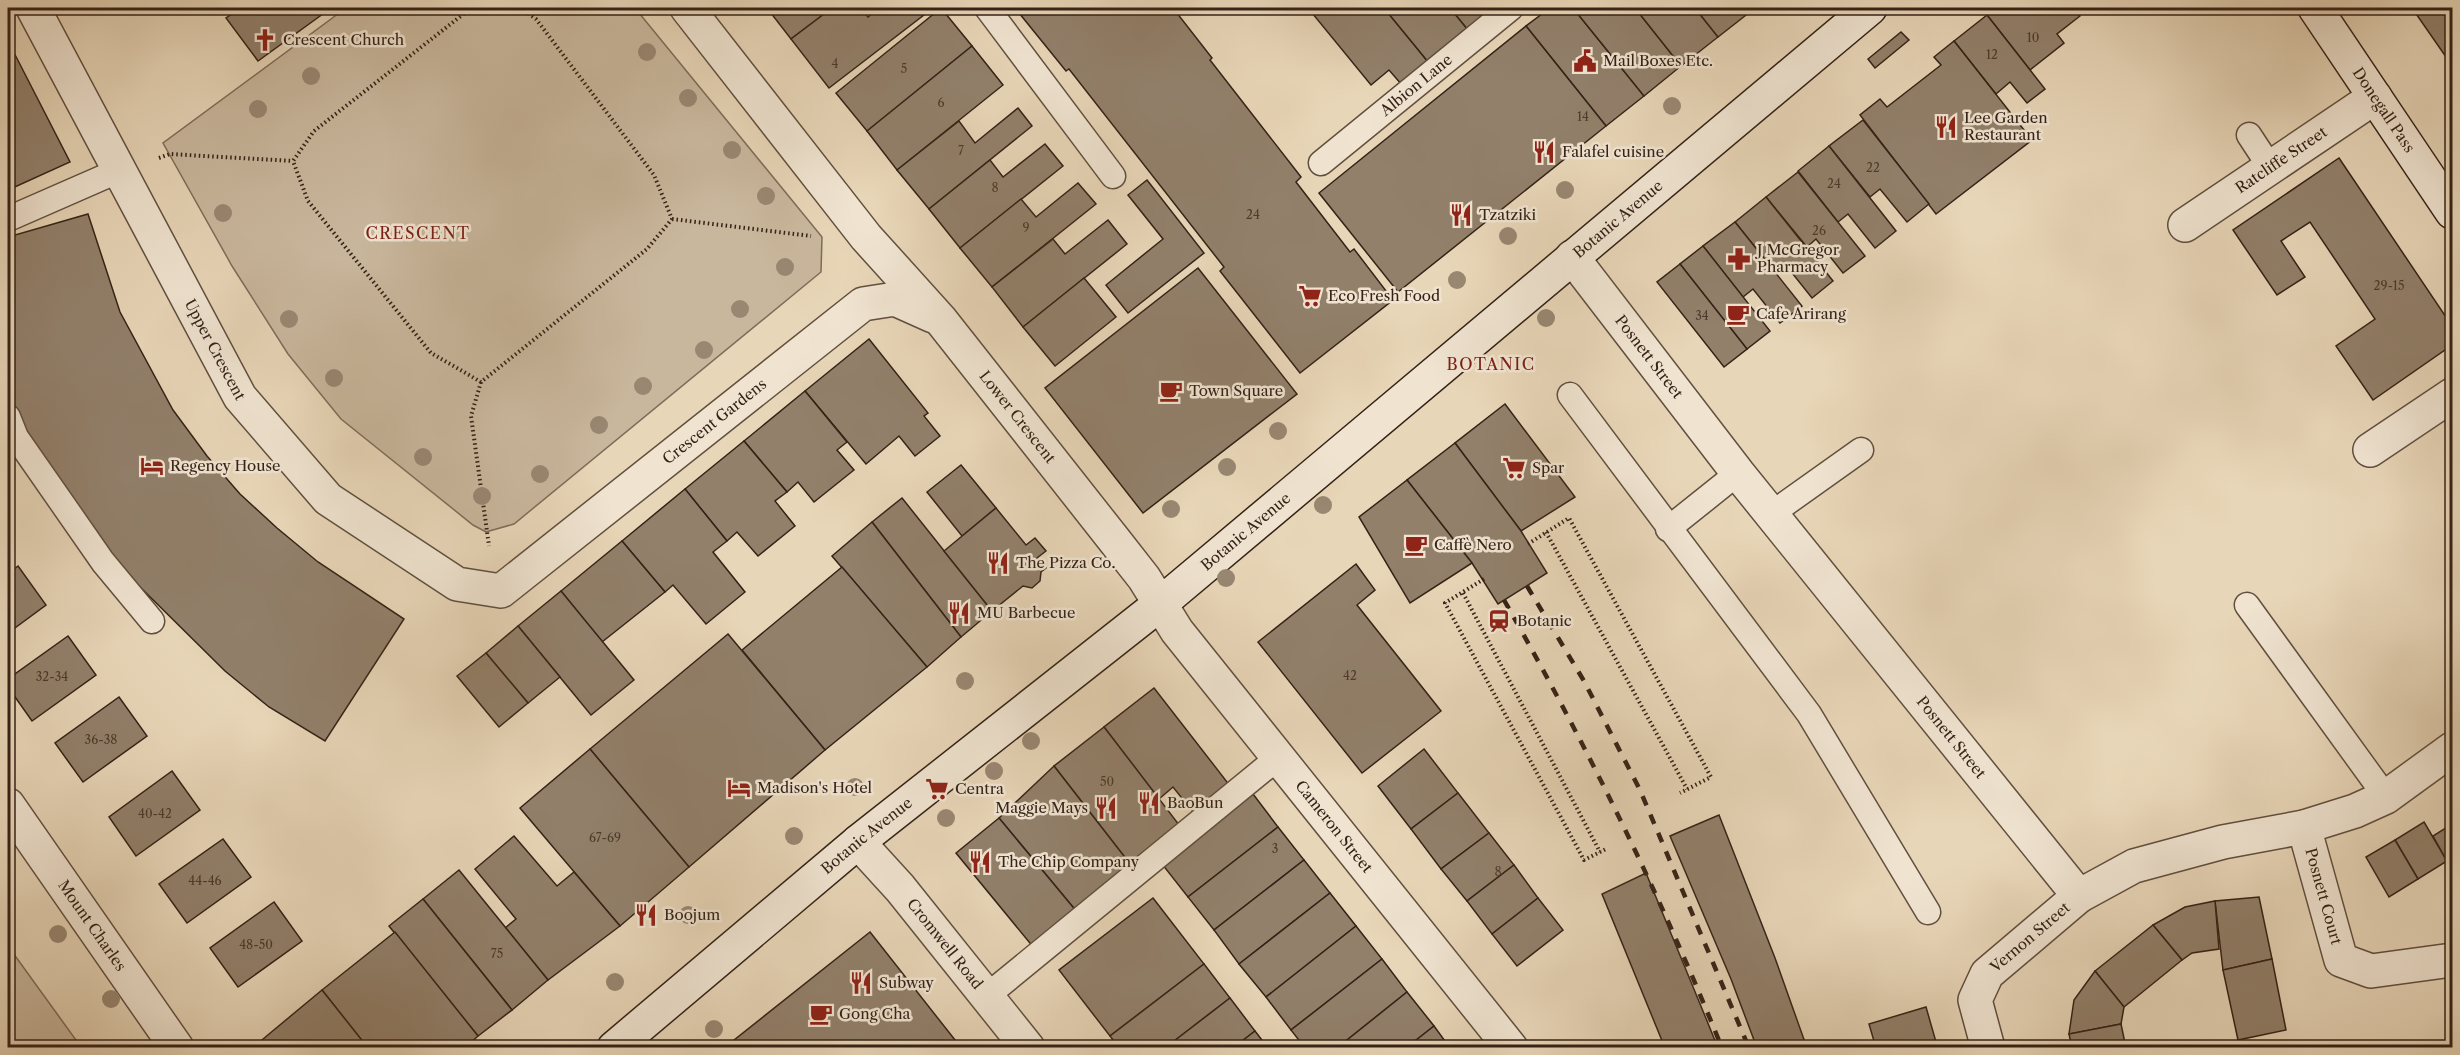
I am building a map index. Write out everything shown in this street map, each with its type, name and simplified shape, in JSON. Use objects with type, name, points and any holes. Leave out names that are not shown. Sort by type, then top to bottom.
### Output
[{"type":"street","name":"Lower Crescent","points":[[687,8],[864,234],[940,319],[1144,578],[1160,604]]},
{"type":"street","name":"Botanic Avenue","points":[[614,1047],[858,842],[1160,604],[1870,8]]},
{"type":"street","name":"Donegall Pass","points":[[2315,8],[2452,212]]},
{"type":"street","name":"Upper Crescent","points":[[40,10],[120,170],[240,397],[328,499],[457,584],[501,591]]},
{"type":"street","name":"Ratcliffe Street","points":[[2185,225],[2375,97]]},
{"type":"street","points":[[863,304],[868,275],[864,234]]},
{"type":"street","name":"Posnett Street","points":[[1572,257],[1738,473],[2079,896]]},
{"type":"street","name":"Crescent Gardens","points":[[501,591],[863,304],[895,299],[940,319]]},
{"type":"street","points":[[2370,450],[2452,395]]},
{"type":"street","name":"Cameron Street","points":[[1160,604],[1177,631],[1280,756],[1511,1047]]},
{"type":"street","points":[[2079,896],[2134,866],[2223,842],[2304,827],[2355,811],[2386,797],[2452,749]]},
{"type":"street","name":"Mount Charles","points":[[8,805],[177,1047]]},
{"type":"street","name":"Posnett Court","points":[[2304,827],[2341,960],[2371,971],[2452,960]]},
{"type":"street","name":"Cromwell Road","points":[[858,842],[900,888],[1028,1047]]},
{"type":"street","name":"Vernon Street","points":[[1988,1047],[1975,1000],[1988,974],[2079,896]]},
{"type":"lane","points":[[987,8],[1113,176]]},
{"type":"lane","name":"Albion Lane","points":[[1321,162],[1511,8]]},
{"type":"lane","points":[[2249,135],[2270,167]]},
{"type":"lane","points":[[8,219],[120,170]]},
{"type":"lane","points":[[1570,395],[1668,529],[1809,714],[1928,912]]},
{"type":"lane","points":[[8,417],[16,437],[103,562],[152,621]]},
{"type":"lane","points":[[1771,514],[1861,450]]},
{"type":"lane","points":[[1668,529],[1738,473]]},
{"type":"lane","points":[[2247,605],[2386,797]]},
{"type":"lane","points":[[988,995],[1280,756]]},
{"type":"path","points":[[293,161],[314,131],[466,12],[481,8]]},
{"type":"path","points":[[522,8],[536,19],[654,175],[672,219]]},
{"type":"path","points":[[120,170],[170,154],[293,161]]},
{"type":"path","points":[[293,161],[308,201],[431,353],[481,382]]},
{"type":"path","points":[[672,219],[822,237],[864,234]]},
{"type":"path","points":[[501,591],[486,532],[471,416],[481,382],[646,249],[672,219]]},
{"type":"path","points":[[1528,543],[1569,518],[1711,777],[1680,793]]},
{"type":"path","points":[[1546,532],[1688,789]]},
{"type":"path","points":[[1484,579],[1445,603],[1584,860],[1606,849]]},
{"type":"path","points":[[1463,593],[1600,852]]},
{"type":"shaded area","points":[[346,8],[635,8],[822,237],[821,272],[514,524],[486,532],[473,525],[341,419],[288,354],[232,266],[163,143]]},
{"type":"shaded area","points":[[8,946],[81,1047],[8,1047]]},
{"type":"building","name":"Crescent Church","points":[[241,8],[331,8],[258,61],[226,18]]},
{"type":"building","points":[[767,8],[832,8],[791,39]]},
{"type":"building","points":[[832,8],[861,8],[868,17],[879,8],[933,8],[829,88],[791,39]]},
{"type":"building","points":[[941,8],[972,46],[867,131],[836,93]]},
{"type":"building","points":[[1015,8],[1173,8],[1212,58],[1210,60],[1301,177],[1296,182],[1350,252],[1354,249],[1393,300],[1300,373],[1220,271],[1224,267],[1069,69],[1066,71]]},
{"type":"building","points":[[1308,8],[1384,8],[1429,63],[1402,85],[1389,70],[1371,85]]},
{"type":"building","points":[[1384,8],[1450,8],[1469,31],[1429,63]]},
{"type":"building","points":[[1450,8],[1498,8],[1469,31]]},
{"type":"building","name":"Mail Boxes Etc.","points":[[1550,8],[1573,8],[1644,96],[1606,126],[1526,26]]},
{"type":"building","points":[[1573,8],[1635,8],[1681,66],[1644,96]]},
{"type":"building","points":[[1635,8],[1695,8],[1718,37],[1681,66]]},
{"type":"building","points":[[1695,8],[1755,8],[1718,37]]},
{"type":"building","points":[[1997,8],[2073,8],[2080,16],[2057,34],[2064,43],[2030,70],[1987,15]]},
{"type":"building","points":[[2412,8],[2452,8],[2452,53],[2446,57]]},
{"type":"building","points":[[1987,15],[2045,89],[2027,103],[2010,82],[1996,94],[1954,41]]},
{"type":"building","points":[[1526,26],[1606,126],[1398,292],[1319,193]]},
{"type":"building","points":[[1901,32],[1909,40],[1875,68],[1868,59]]},
{"type":"building","points":[[8,41],[70,162],[8,190]]},
{"type":"building","name":"Lee Garden Restaurant","points":[[1954,41],[2032,140],[1936,214],[1860,115],[1880,99],[1887,107],[1941,65],[1934,57]]},
{"type":"building","points":[[972,46],[1003,85],[897,170],[867,131]]},
{"type":"building","points":[[2452,53],[2452,67],[2446,57]]},
{"type":"building","points":[[1018,108],[1032,126],[929,209],[897,170],[959,121],[975,143]]},
{"type":"building","points":[[1863,120],[1929,204],[1907,222],[1880,189],[1870,197],[1829,146]]},
{"type":"building","points":[[1045,144],[1063,166],[960,248],[929,209],[990,160],[1003,177]]},
{"type":"building","points":[[1829,146],[1896,231],[1875,248],[1848,214],[1838,222],[1798,171]]},
{"type":"building","points":[[2339,158],[2452,326],[2452,345],[2373,400],[2336,346],[2375,319],[2310,222],[2281,241],[2305,277],[2277,295],[2233,230]]},
{"type":"building","points":[[1798,172],[1865,256],[1843,273],[1816,239],[1807,247],[1766,197]]},
{"type":"building","points":[[1147,180],[1204,253],[1128,313],[1106,285],[1163,239],[1128,195]]},
{"type":"building","points":[[1078,183],[1096,204],[992,287],[960,248],[1021,199],[1036,217]]},
{"type":"building","points":[[1766,197],[1833,281],[1812,298],[1785,264],[1775,272],[1735,222]]},
{"type":"building","points":[[88,214],[120,312],[173,410],[207,456],[240,494],[318,562],[404,619],[325,741],[269,707],[225,671],[137,584],[100,541],[25,432],[8,398],[8,237]]},
{"type":"building","points":[[1108,220],[1127,244],[1023,327],[992,287],[1053,239],[1065,254]]},
{"type":"building","name":"J McGregor Pharmacy","points":[[1735,222],[1802,306],[1780,323],[1753,289],[1743,297],[1703,246]]},
{"type":"building","name":"Cafe Arirang","points":[[1703,246],[1770,331],[1747,349],[1680,264]]},
{"type":"building","points":[[1680,264],[1747,349],[1724,367],[1657,282]]},
{"type":"building","name":"Town Square","points":[[1198,268],[1297,394],[1143,513],[1045,388]]},
{"type":"building","points":[[1084,278],[1116,317],[1055,366],[1023,327]]},
{"type":"building","points":[[869,339],[928,413],[924,416],[940,436],[915,456],[899,436],[866,464],[805,391]]},
{"type":"building","points":[[805,391],[847,442],[837,450],[854,470],[814,502],[798,482],[787,492],[744,441]]},
{"type":"building","name":"Spar","points":[[1505,404],[1575,497],[1521,531],[1455,443]]},
{"type":"building","points":[[744,441],[787,492],[775,501],[795,526],[758,556],[737,532],[727,541],[685,489]]},
{"type":"building","name":"Botanic","points":[[1455,443],[1521,531],[1547,573],[1498,604],[1472,563],[1407,480]]},
{"type":"building","points":[[961,465],[996,508],[962,536],[927,492]]},
{"type":"building","name":"Caffè Nero","points":[[1407,480],[1472,563],[1410,603],[1359,517]]},
{"type":"building","points":[[685,489],[727,541],[713,552],[745,592],[706,624],[673,585],[665,592],[622,541]]},
{"type":"building","points":[[902,498],[992,611],[961,637],[872,522]]},
{"type":"building","name":"The Pizza Co.","points":[[996,508],[1026,545],[1035,538],[1046,551],[1037,558],[1046,568],[1041,572],[1040,581],[1032,588],[1023,586],[992,611],[944,551]]},
{"type":"building","points":[[872,522],[961,637],[927,667],[832,556]]},
{"type":"building","points":[[622,541],[665,592],[602,642],[561,591]]},
{"type":"building","points":[[1356,564],[1375,590],[1357,605],[1441,711],[1362,773],[1258,642]]},
{"type":"building","points":[[18,566],[46,605],[8,633],[8,574]]},
{"type":"building","points":[[842,567],[927,667],[825,750],[742,650]]},
{"type":"building","points":[[561,591],[634,680],[591,715],[518,626]]},
{"type":"building","points":[[518,626],[560,677],[528,703],[486,653]]},
{"type":"building","points":[[728,634],[825,750],[689,867],[590,749]]},
{"type":"building","points":[[68,636],[96,675],[32,721],[8,687],[8,679]]},
{"type":"building","points":[[486,653],[528,703],[499,727],[457,676]]},
{"type":"building","points":[[1154,688],[1234,791],[1198,818],[1173,787],[1159,799],[1104,727]]},
{"type":"building","points":[[119,697],[147,736],[83,782],[55,743]]},
{"type":"building","points":[[1104,727],[1183,830],[1134,869],[1054,766]]},
{"type":"building","points":[[590,749],[689,867],[620,926],[520,808]]},
{"type":"building","points":[[1424,749],[1458,793],[1411,829],[1378,786]]},
{"type":"building","points":[[1054,766],[1134,869],[1077,912],[999,818]]},
{"type":"building","points":[[172,771],[200,810],[136,856],[109,817]]},
{"type":"building","points":[[1458,793],[1489,833],[1441,869],[1411,829]]},
{"type":"building","points":[[1253,794],[1278,827],[1188,897],[1162,864]]},
{"type":"building","points":[[1719,815],[1775,958],[1807,1048],[1757,1048],[1731,979],[1670,836]]},
{"type":"building","points":[[999,818],[1077,912],[1034,948],[956,853]]},
{"type":"building","points":[[2424,822],[2447,861],[2418,879],[2395,840]]},
{"type":"building","points":[[2452,824],[2452,870],[2433,836]]},
{"type":"building","points":[[1278,827],[1304,860],[1214,930],[1188,897]]},
{"type":"building","points":[[1489,833],[1514,865],[1467,901],[1441,869]]},
{"type":"building","points":[[514,836],[557,886],[574,872],[620,926],[548,980],[505,928],[516,919],[475,869]]},
{"type":"building","points":[[223,839],[251,877],[187,923],[159,884]]},
{"type":"building","points":[[2395,840],[2418,879],[2389,897],[2366,857]]},
{"type":"building","points":[[1304,860],[1330,893],[1239,964],[1214,930]]},
{"type":"building","points":[[1514,865],[1538,898],[1492,934],[1467,901]]},
{"type":"building","points":[[459,870],[548,980],[512,1010],[423,899]]},
{"type":"building","points":[[1646,873],[1718,1048],[1665,1048],[1602,894]]},
{"type":"building","points":[[1330,893],[1356,926],[1266,997],[1239,964]]},
{"type":"building","points":[[2259,897],[2272,959],[2223,970],[2215,901]]},
{"type":"building","points":[[1153,898],[1204,964],[1110,1036],[1059,970]]},
{"type":"building","points":[[1538,898],[1563,930],[1517,966],[1492,934]]},
{"type":"building","points":[[423,899],[512,1010],[478,1036],[389,926]]},
{"type":"building","points":[[2215,901],[2219,949],[2192,953],[2182,960],[2153,925],[2185,907]]},
{"type":"building","points":[[274,902],[302,941],[238,987],[210,948]]},
{"type":"building","points":[[2153,925],[2182,960],[2124,1007],[2095,971]]},
{"type":"building","points":[[1356,926],[1382,959],[1291,1030],[1266,997]]},
{"type":"building","points":[[395,932],[478,1036],[465,1048],[368,1048],[322,990]]},
{"type":"building","points":[[870,932],[955,1040],[945,1048],[724,1048]]},
{"type":"building","points":[[1382,959],[1407,992],[1337,1048],[1305,1048],[1291,1030]]},
{"type":"building","points":[[2272,959],[2286,1030],[2238,1040],[2223,970]]},
{"type":"building","points":[[1204,964],[1230,998],[1165,1048],[1119,1048],[1110,1036]]},
{"type":"building","points":[[2095,971],[2124,1007],[2121,1024],[2069,1034],[2074,1000]]},
{"type":"building","points":[[2449,980],[2452,980],[2452,1003]]},
{"type":"building","points":[[322,990],[368,1048],[260,1048],[257,1044]]},
{"type":"building","points":[[1407,992],[1434,1026],[1406,1048],[1337,1048]]},
{"type":"building","points":[[1230,998],[1255,1031],[1233,1048],[1165,1048]]},
{"type":"building","points":[[1926,1007],[1936,1042],[1920,1048],[1876,1048],[1869,1024]]},
{"type":"building","points":[[2121,1024],[2126,1048],[2072,1048],[2069,1034]]},
{"type":"building","points":[[1434,1026],[1450,1048],[1406,1048]]},
{"type":"building","points":[[1255,1031],[1268,1048],[1233,1048]]},
{"type":"building","points":[[1936,1042],[1938,1048],[1920,1048]]},
{"type":"railway","points":[[1527,586],[1584,681],[1640,790],[1749,1048]]},
{"type":"railway","points":[[1504,600],[1621,820],[1722,1048]]},
{"type":"place","name":"Crescent Church","points":[[265,40]]},
{"type":"place","name":"Mail Boxes Etc.","points":[[1585,61]]},
{"type":"place","name":"Lee Garden Restaurant","points":[[1946,127]]},
{"type":"place","name":"Falafel cuisine","points":[[1544,152]]},
{"type":"place","name":"Tzatziki","points":[[1461,215]]},
{"type":"place","name":"J McGregor Pharmacy","points":[[1739,259]]},
{"type":"place","name":"Eco Fresh Food","points":[[1310,296]]},
{"type":"place","name":"Cafe Arirang","points":[[1738,314]]},
{"type":"place","name":"Town Square","points":[[1171,391]]},
{"type":"place","name":"Regency House","points":[[152,466]]},
{"type":"place","name":"Spar","points":[[1514,468]]},
{"type":"place","name":"Caffè Nero","points":[[1416,545]]},
{"type":"place","name":"The Pizza Co.","points":[[998,563]]},
{"type":"place","name":"MU Barbecue","points":[[959,613]]},
{"type":"place","name":"Botanic","points":[[1499,621]]},
{"type":"place","name":"Madison's Hotel","points":[[739,788]]},
{"type":"place","name":"Centra","points":[[937,789]]},
{"type":"place","name":"BaoBun","points":[[1149,803]]},
{"type":"place","name":"Maggie Mays","points":[[1106,808]]},
{"type":"place","name":"The Chip Company","points":[[980,862]]},
{"type":"place","name":"Boojum","points":[[646,915]]},
{"type":"place","name":"Subway","points":[[861,983]]},
{"type":"place","name":"Gong Cha","points":[[821,1014]]},
{"type":"district","name":"CRESCENT","points":[[418,233]]},
{"type":"district","name":"BOTANIC","points":[[1491,364]]}]
